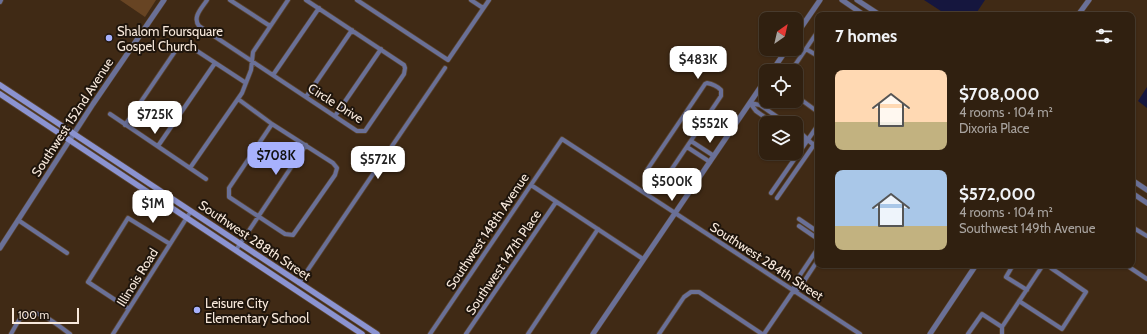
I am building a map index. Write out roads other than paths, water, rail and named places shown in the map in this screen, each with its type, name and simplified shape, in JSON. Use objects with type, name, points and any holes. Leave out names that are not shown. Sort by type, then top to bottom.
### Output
[{"type":"main road","name":"Southwest 288th Street","points":[[0,85],[377,334]]},
{"type":"main road","points":[[3,96],[10,91]]},
{"type":"main road","name":"Southwest 288th Street","points":[[3,96],[362,334]]},
{"type":"street","name":"Southwest 152nd Avenue","points":[[0,248],[73,133],[164,0]]},
{"type":"street","name":"Circle Drive","points":[[207,0],[196,16],[197,24],[359,132],[365,131],[376,117],[406,70],[402,63],[306,0]]},
{"type":"street","points":[[230,0],[270,26]]},
{"type":"street","points":[[190,168],[242,93],[251,70],[253,52],[288,0]]},
{"type":"street","points":[[357,0],[448,60],[489,0]]},
{"type":"street","points":[[471,0],[483,8]]},
{"type":"street","points":[[803,25],[820,0]]},
{"type":"street","points":[[842,0],[860,12]]},
{"type":"street","points":[[857,0],[876,12]]},
{"type":"street","points":[[1080,12],[1089,0]]},
{"type":"street","points":[[864,12],[867,6]]},
{"type":"street","points":[[273,75],[318,8]]},
{"type":"street","points":[[306,97],[352,30]]},
{"type":"street","points":[[796,64],[815,36]]},
{"type":"street","points":[[125,125],[178,47],[191,47],[246,83]]},
{"type":"street","points":[[335,116],[381,49]]},
{"type":"street","points":[[806,49],[815,54]]},
{"type":"street","points":[[158,146],[215,63]]},
{"type":"street","points":[[299,283],[444,68]]},
{"type":"street","points":[[705,84],[712,84],[721,90],[721,96],[691,141],[663,182],[660,184],[655,184],[647,179],[647,170],[705,84]]},
{"type":"street","points":[[593,334],[759,90]]},
{"type":"street","points":[[238,99],[272,124],[333,163],[336,168],[335,175],[293,235],[285,234],[229,197],[229,188],[272,124]]},
{"type":"street","points":[[803,101],[815,110]]},
{"type":"street","points":[[750,103],[756,111],[763,116]]},
{"type":"street","points":[[750,103],[760,105],[776,116]]},
{"type":"street","points":[[110,114],[206,179]]},
{"type":"street","points":[[771,194],[815,129]]},
{"type":"street","points":[[778,198],[814,146],[807,141],[803,134]]},
{"type":"street","name":"Southwest 148th Avenue","points":[[430,334],[562,139]]},
{"type":"street","name":"Southwest 284th Street","points":[[562,139],[860,334]]},
{"type":"street","points":[[691,141],[714,156]]},
{"type":"street","points":[[236,250],[306,145]]},
{"type":"street","points":[[687,147],[710,162]]},
{"type":"street","points":[[1135,182],[1147,190]]},
{"type":"street","points":[[531,185],[643,259]]},
{"type":"street","points":[[1135,195],[1147,203]]},
{"type":"street","name":"Southwest 147th Place","points":[[466,334],[556,202]]},
{"type":"street","name":"Illinois Road","points":[[113,334],[191,211]]},
{"type":"street","points":[[129,309],[88,282],[128,218],[170,244]]},
{"type":"street","points":[[799,219],[815,230]]},
{"type":"street","points":[[18,220],[67,253]]},
{"type":"street","points":[[799,226],[815,237]]},
{"type":"street","points":[[528,334],[598,230]]},
{"type":"street","points":[[1135,230],[1147,236]]},
{"type":"street","points":[[661,333],[684,297],[691,292],[699,292],[763,334],[794,290],[794,284],[815,252]]},
{"type":"street","points":[[794,290],[799,289],[815,265]]},
{"type":"street","points":[[930,334],[974,268]]},
{"type":"street","points":[[1012,268],[1006,277],[1026,290]]},
{"type":"street","points":[[1002,334],[1002,327],[1042,268]]},
{"type":"street","points":[[1019,302],[1062,329],[1086,292],[1051,268]]},
{"type":"street","points":[[1130,268],[1147,279]]},
{"type":"street","points":[[11,334],[21,317],[30,312],[39,313],[70,334]]},
{"type":"street","points":[[968,334],[982,314],[1002,327]]},
{"type":"place","name":"Shalom Foursquare Gospel Church","points":[[109,38]]},
{"type":"place","name":"Leisure City Elementary School","points":[[197,310]]}]
